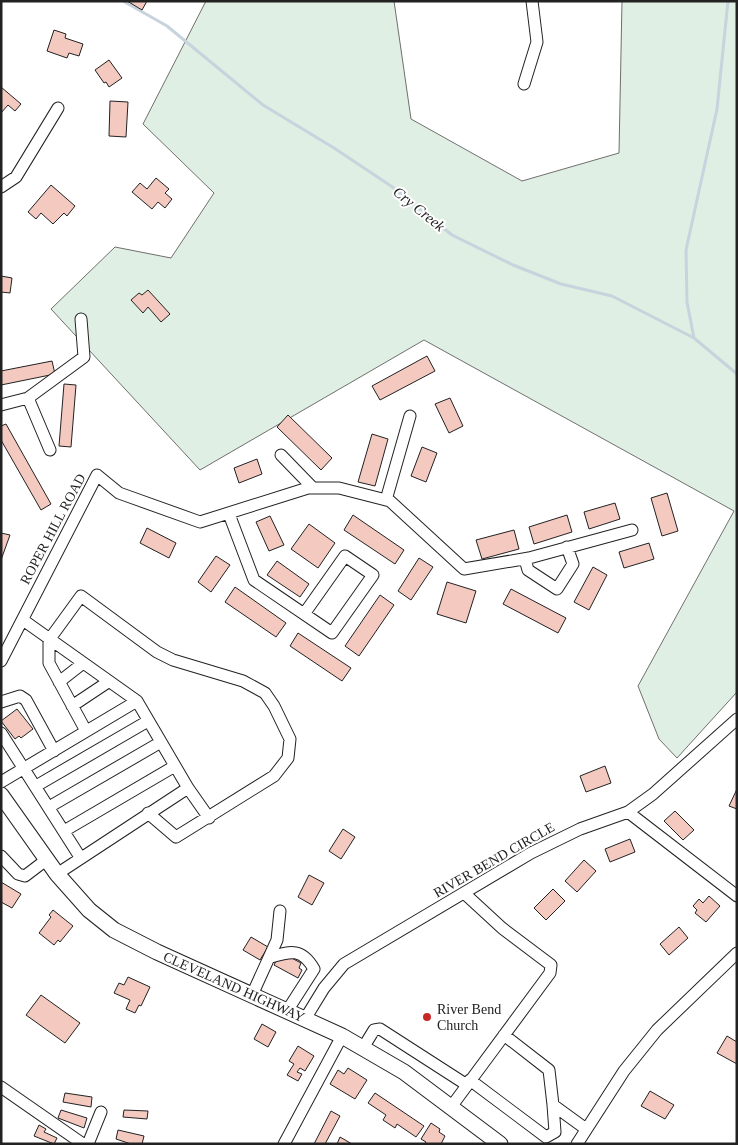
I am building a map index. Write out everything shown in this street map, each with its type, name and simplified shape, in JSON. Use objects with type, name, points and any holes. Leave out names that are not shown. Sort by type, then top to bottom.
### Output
[{"type":"main road","name":"CLEVELAND HIGHWAY","points":[[3,802],[57,874],[89,910],[114,930],[157,952],[342,1036],[404,1072],[500,1144]]},
{"type":"street","points":[[524,84],[537,42],[532,1]]},
{"type":"street","points":[[1,187],[16,176],[58,108]]},
{"type":"street","points":[[1,405],[28,398],[84,357],[81,319]]},
{"type":"street","points":[[28,398],[50,450]]},
{"type":"street","points":[[386,500],[410,416]]},
{"type":"street","points":[[281,455],[313,488]]},
{"type":"street","name":"ROPER HILL ROAD","points":[[1,661],[96,475],[119,493],[200,522],[313,488],[340,488],[390,501],[464,569],[525,559],[632,530]]},
{"type":"street","points":[[230,514],[254,580],[304,614],[332,633],[373,575],[345,556],[304,614]]},
{"type":"street","points":[[525,559],[528,570],[558,589],[573,564],[567,547]]},
{"type":"street","points":[[86,731],[49,663],[48,640],[80,596],[157,652],[173,660],[243,680],[265,693],[274,706],[290,740],[288,758],[274,776],[176,837],[148,813]]},
{"type":"street","points":[[22,620],[137,701],[188,788],[208,818]]},
{"type":"street","points":[[59,682],[82,664]]},
{"type":"street","points":[[72,706],[108,682]]},
{"type":"street","points":[[1,702],[20,696],[26,700],[54,751]]},
{"type":"street","points":[[1,782],[137,701]]},
{"type":"street","name":"RIVER BEND CIRCLE","points":[[305,1019],[324,988],[344,964],[531,853],[580,830],[628,812],[653,794],[737,719]]},
{"type":"street","points":[[36,786],[148,721]]},
{"type":"street","points":[[1,733],[80,857]]},
{"type":"street","points":[[49,808],[161,742]]},
{"type":"street","points":[[64,831],[175,766]]},
{"type":"street","points":[[57,874],[80,857],[188,788]]},
{"type":"street","points":[[628,812],[737,896]]},
{"type":"street","points":[[1,856],[18,874],[25,876],[46,860]]},
{"type":"street","points":[[451,1107],[550,973],[551,965],[502,928],[464,893]]},
{"type":"street","points":[[252,995],[271,957],[277,940],[280,911]]},
{"type":"street","points":[[271,957],[288,951],[298,952],[310,962],[314,969],[312,976],[287,1011]]},
{"type":"street","points":[[577,1144],[624,1072],[657,1030],[737,953]]},
{"type":"street","points":[[363,1048],[374,1030],[380,1029],[469,1083],[546,1137],[555,1132],[549,1070],[504,1035]]},
{"type":"street","points":[[284,1144],[342,1036]]},
{"type":"street","points":[[1,1087],[83,1144]]},
{"type":"street","points":[[553,1106],[586,1129]]},
{"type":"street","points":[[88,1144],[102,1112]]},
{"type":"green space","points":[[206,1],[394,1],[411,119],[522,181],[619,153],[622,1],[737,1],[737,692],[677,758],[659,739],[638,686],[734,511],[424,340],[200,470],[51,309],[115,247],[171,258],[214,193],[143,124]]},
{"type":"building","points":[[127,1],[147,1],[142,10]]},
{"type":"building","points":[[54,30],[66,34],[65,38],[83,44],[79,56],[69,53],[67,58],[47,51]]},
{"type":"building","points":[[109,60],[122,78],[109,87],[95,70]]},
{"type":"building","points":[[1,87],[21,104],[15,111],[8,105],[1,113]]},
{"type":"building","points":[[110,101],[128,102],[126,137],[109,136]]},
{"type":"building","points":[[156,178],[169,189],[165,193],[172,199],[165,208],[158,202],[152,209],[132,192],[140,183],[147,189]]},
{"type":"building","points":[[51,185],[75,206],[67,216],[64,213],[53,224],[41,213],[36,219],[28,212]]},
{"type":"building","points":[[1,276],[12,278],[10,293],[1,292]]},
{"type":"building","points":[[148,290],[170,314],[161,322],[148,307],[143,313],[131,300],[139,293],[142,295]]},
{"type":"building","points":[[427,356],[435,371],[380,400],[372,386]]},
{"type":"building","points":[[52,361],[55,374],[1,385],[1,371]]},
{"type":"building","points":[[64,384],[76,385],[71,447],[59,446]]},
{"type":"building","points":[[450,398],[463,426],[449,433],[435,404]]},
{"type":"building","points":[[288,415],[332,458],[321,470],[277,427]]},
{"type":"building","points":[[6,424],[51,504],[41,510],[1,440],[1,426]]},
{"type":"building","points":[[372,434],[388,439],[375,486],[358,482]]},
{"type":"building","points":[[422,447],[437,453],[426,482],[411,476]]},
{"type":"building","points":[[257,459],[262,474],[239,483],[234,468]]},
{"type":"building","points":[[667,493],[678,531],[662,536],[651,498]]},
{"type":"building","points":[[615,503],[620,519],[589,529],[584,512]]},
{"type":"building","points":[[353,515],[404,550],[395,564],[344,530]]},
{"type":"building","points":[[567,515],[572,532],[534,544],[529,527]]},
{"type":"building","points":[[270,516],[284,545],[269,551],[256,522]]},
{"type":"building","points":[[309,524],[335,543],[318,568],[291,549]]},
{"type":"building","points":[[147,528],[176,543],[169,558],[140,543]]},
{"type":"building","points":[[514,530],[519,549],[482,559],[476,540]]},
{"type":"building","points":[[1,533],[10,535],[1,560]]},
{"type":"building","points":[[649,543],[654,559],[624,568],[619,552]]},
{"type":"building","points":[[216,556],[230,565],[211,592],[198,582]]},
{"type":"building","points":[[419,558],[433,567],[411,600],[398,591]]},
{"type":"building","points":[[277,561],[309,584],[300,597],[267,575]]},
{"type":"building","points":[[593,567],[607,575],[589,610],[574,602]]},
{"type":"building","points":[[447,582],[476,591],[466,623],[437,614]]},
{"type":"building","points":[[235,587],[286,623],[276,637],[225,602]]},
{"type":"building","points":[[511,589],[566,618],[558,633],[503,604]]},
{"type":"building","points":[[380,595],[394,605],[359,656],[345,646]]},
{"type":"building","points":[[298,633],[351,668],[342,681],[290,646]]},
{"type":"building","points":[[17,709],[33,729],[21,738],[19,736],[15,739],[1,721]]},
{"type":"building","points":[[605,766],[611,783],[586,792],[580,776]]},
{"type":"building","points":[[737,789],[737,809],[729,806]]},
{"type":"building","points":[[675,811],[694,830],[683,840],[664,821]]},
{"type":"building","points":[[343,829],[355,837],[341,859],[329,851]]},
{"type":"building","points":[[630,839],[635,852],[610,862],[605,849]]},
{"type":"building","points":[[584,860],[596,871],[577,892],[565,881]]},
{"type":"building","points":[[309,875],[324,883],[312,905],[298,897]]},
{"type":"building","points":[[1,882],[21,894],[12,908],[1,902]]},
{"type":"building","points":[[553,889],[565,901],[546,920],[534,908]]},
{"type":"building","points":[[709,896],[720,906],[706,922],[695,913],[697,910],[693,906],[699,899],[703,903]]},
{"type":"building","points":[[53,910],[73,926],[60,942],[58,940],[54,945],[39,933],[51,917],[49,915]]},
{"type":"building","points":[[679,927],[688,938],[669,955],[660,944]]},
{"type":"building","points":[[251,937],[268,947],[260,960],[243,950]]},
{"type":"building","points":[[284,954],[301,963],[299,968],[302,970],[298,978],[274,965],[278,957]]},
{"type":"building","points":[[128,977],[150,987],[141,1006],[139,1005],[135,1013],[126,1009],[130,1000],[114,993],[119,983],[124,985]]},
{"type":"building","points":[[41,995],[80,1023],[65,1043],[26,1015]]},
{"type":"building","points":[[262,1024],[276,1032],[268,1047],[254,1039]]},
{"type":"building","points":[[727,1036],[737,1042],[737,1064],[717,1053]]},
{"type":"building","points":[[298,1046],[314,1056],[305,1071],[300,1068],[297,1072],[302,1074],[298,1081],[287,1075],[294,1064],[289,1061]]},
{"type":"building","points":[[348,1068],[367,1080],[355,1099],[330,1084],[338,1070],[344,1074]]},
{"type":"building","points":[[650,1091],[674,1105],[665,1119],[641,1106]]},
{"type":"building","points":[[65,1093],[92,1097],[91,1107],[63,1102]]},
{"type":"building","points":[[375,1093],[424,1126],[416,1137],[397,1124],[395,1128],[383,1120],[386,1115],[368,1103]]},
{"type":"building","points":[[61,1110],[87,1118],[84,1128],[58,1118]]},
{"type":"building","points":[[124,1110],[148,1111],[147,1119],[123,1117]]},
{"type":"building","points":[[331,1111],[340,1116],[325,1144],[314,1144]]},
{"type":"building","points":[[431,1123],[440,1129],[439,1132],[445,1136],[441,1144],[425,1144],[426,1142],[421,1139]]},
{"type":"building","points":[[39,1125],[46,1129],[44,1132],[57,1138],[54,1144],[34,1136]]},
{"type":"building","points":[[118,1130],[144,1136],[142,1144],[131,1144],[116,1139]]},
{"type":"building","points":[[340,1137],[352,1144],[337,1144]]},
{"type":"waterway","name":"Cry Creek","points":[[123,1],[167,26],[263,105],[334,148],[391,186],[452,235],[513,265],[561,284],[612,296],[694,338],[737,374]]},
{"type":"waterway","points":[[694,338],[687,302],[686,250],[717,109],[728,1]]},
{"type":"place","name":"River Bend Church","points":[[427,1017]]}]
